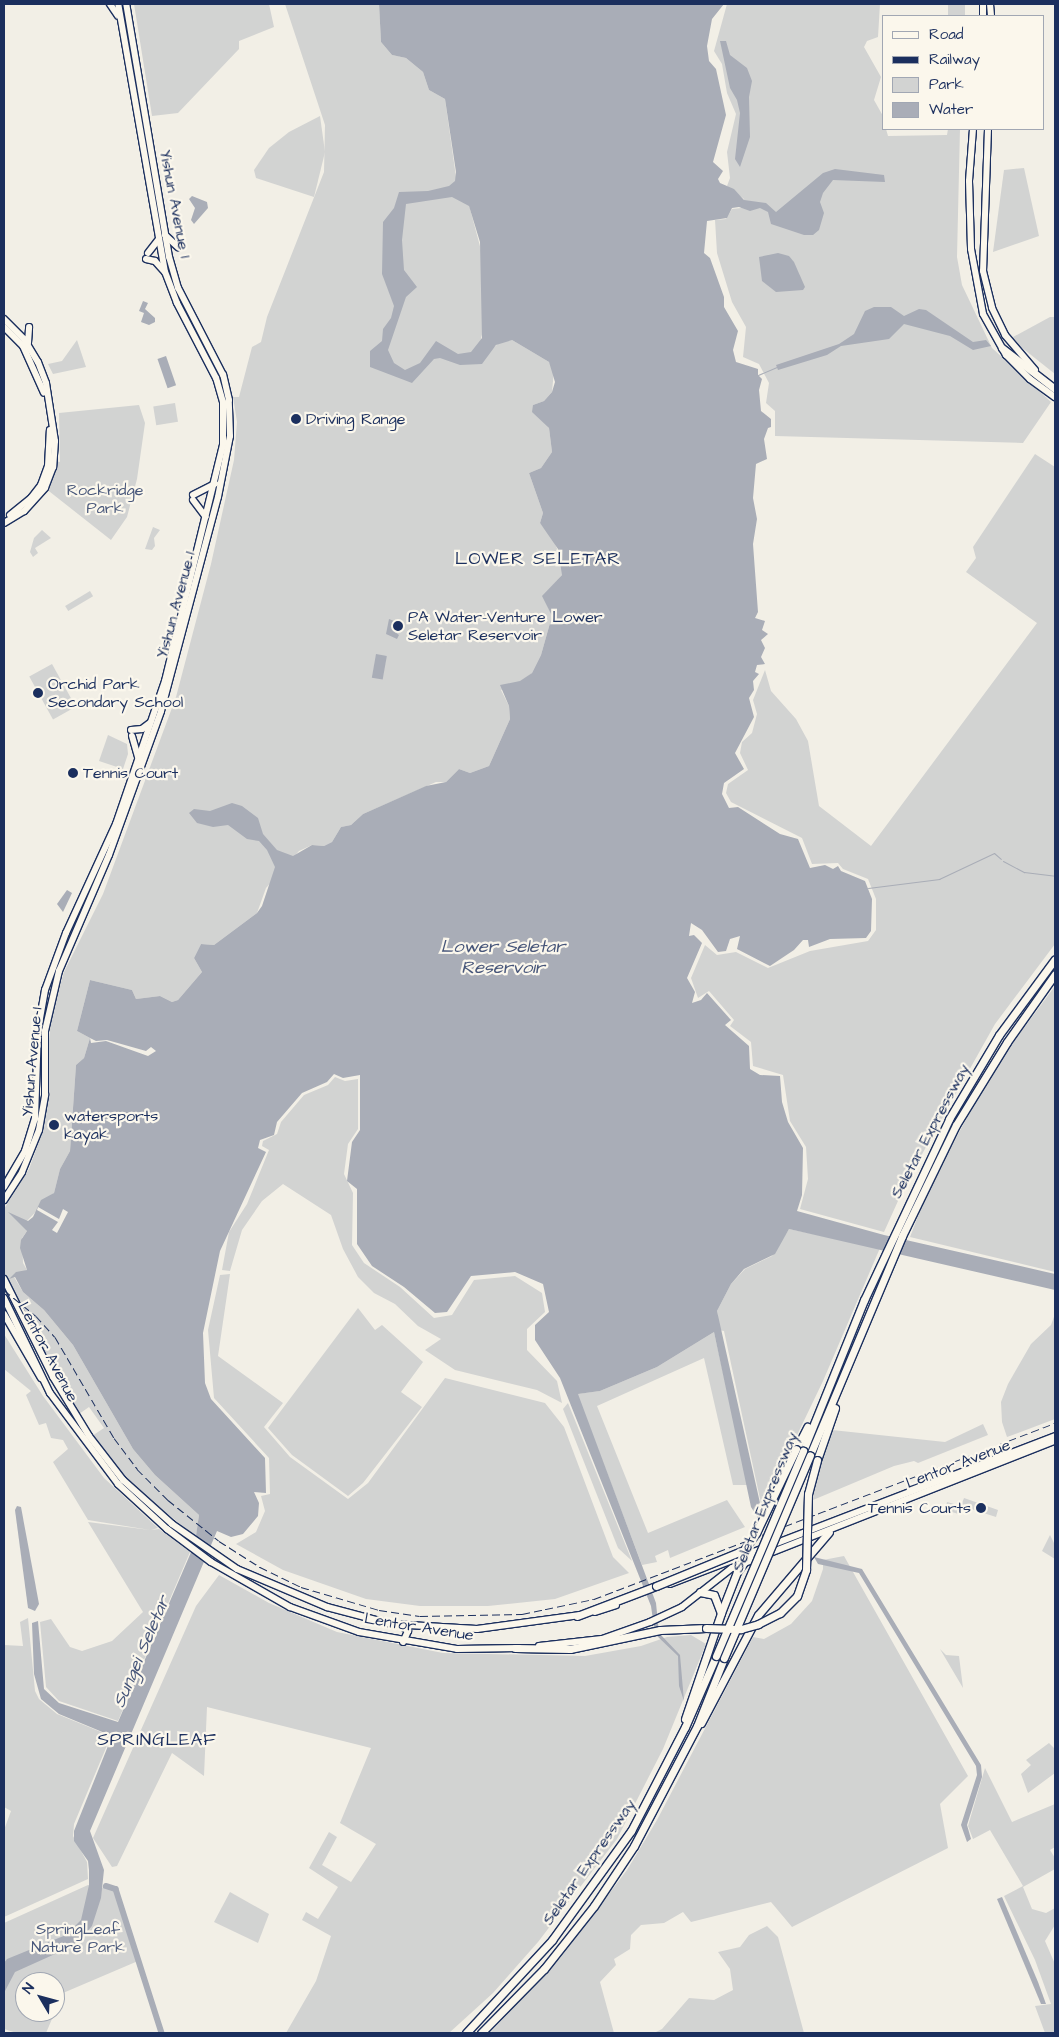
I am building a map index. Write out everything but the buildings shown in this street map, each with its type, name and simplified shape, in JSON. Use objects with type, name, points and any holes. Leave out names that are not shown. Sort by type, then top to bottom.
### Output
[{"type":"highway","points":[[1002,348],[1055,389]]},
{"type":"highway","name":"Seletar Expressway","points":[[466,2033],[524,1973],[585,1897],[631,1831],[686,1726],[799,1450],[893,1234],[959,1102],[999,1035],[1055,959]]},
{"type":"highway","name":"Seletar Expressway","points":[[481,2033],[544,1969],[594,1906],[654,1812],[697,1726],[902,1236],[961,1116],[1007,1042],[1055,974]]},
{"type":"highway","points":[[515,1648],[561,1650],[670,1628],[741,1629],[780,1613],[797,1596],[805,1577],[809,1552],[808,1494],[836,1403],[837,1393]]},
{"type":"highway","points":[[577,1616],[641,1593],[744,1550],[756,1533],[799,1450]]},
{"type":"highway","points":[[697,1726],[709,1712],[731,1662],[758,1615],[829,1532]]},
{"type":"highway","points":[[686,1726],[686,1716],[721,1613],[743,1563],[751,1552]]},
{"type":"highway","points":[[700,1592],[714,1594],[721,1613]]},
{"type":"highway","points":[[462,2033],[473,2026]]},
{"type":"main road","points":[[110,4],[120,19]]},
{"type":"main road","name":"Yishun Avenue 1","points":[[4,1187],[25,1151],[34,1119],[38,1030],[44,997],[87,885],[116,824],[151,722],[176,642],[223,445],[222,402],[210,363],[177,303],[165,272],[118,4]]},
{"type":"main road","name":"Yishun Avenue 1","points":[[4,1200],[22,1172],[34,1146],[43,1112],[45,1032],[59,968],[98,883],[165,696],[218,497],[230,436],[229,400],[223,375],[178,288],[164,234],[126,4]]},
{"type":"main road","points":[[128,63],[129,57],[134,54]]},
{"type":"main road","points":[[973,130],[969,182],[974,276],[983,314],[1002,348],[1020,370],[1055,396]]},
{"type":"main road","points":[[989,130],[982,236],[982,271],[998,321],[1014,347],[1031,367],[1055,385]]},
{"type":"main road","points":[[164,234],[178,247]]},
{"type":"main road","points":[[158,239],[147,256],[155,261],[165,272]]},
{"type":"main road","points":[[4,319],[29,345],[46,383],[53,422],[54,456],[51,474],[42,492],[24,511],[4,523]]},
{"type":"main road","points":[[4,327],[23,346],[40,379],[50,436],[48,466],[41,485],[31,498],[4,518]]},
{"type":"main road","points":[[29,327],[29,345]]},
{"type":"main road","points":[[206,517],[193,497],[215,484]]},
{"type":"main road","points":[[138,757],[131,733],[142,729],[151,722]]},
{"type":"main road","points":[[87,885],[94,888],[98,883]]},
{"type":"main road","points":[[82,898],[86,892],[93,895]]},
{"type":"main road","points":[[13,1172],[15,1178],[22,1172]]},
{"type":"main road","name":"Lentor Avenue","points":[[4,1279],[53,1377],[89,1436],[123,1480],[211,1562],[290,1607],[338,1626],[404,1642],[468,1650],[515,1648],[602,1639],[677,1610],[724,1572],[743,1563],[1055,1436]]},
{"type":"main road","name":"Lentor Avenue","points":[[4,1298],[47,1384],[118,1484],[193,1544],[294,1595],[341,1611],[402,1626],[477,1629],[577,1616]]},
{"type":"main road","points":[[4,1316],[35,1372],[47,1384]]},
{"type":"main road","name":"Lentor Avenue","points":[[641,1593],[751,1552],[803,1537],[829,1532],[949,1480],[1055,1441]]},
{"type":"main road","points":[[338,1626],[336,1618],[341,1611]]},
{"type":"main road","points":[[402,1626],[408,1635],[404,1642]]},
{"type":"green space","points":[[134,4],[269,4],[274,27],[239,41],[239,49],[178,113],[152,116]]},
{"type":"green space","points":[[285,4],[379,4],[381,42],[392,55],[406,58],[423,72],[429,90],[445,99],[456,177],[462,201],[469,205],[481,250],[484,324],[480,344],[490,351],[501,341],[512,340],[549,362],[554,370],[552,392],[544,401],[533,405],[549,428],[552,452],[541,468],[529,473],[543,513],[540,523],[553,539],[563,563],[562,575],[543,596],[552,616],[541,655],[532,673],[521,682],[501,690],[509,706],[510,719],[489,766],[470,773],[459,769],[446,782],[436,782],[363,814],[351,825],[341,827],[332,842],[324,846],[312,845],[299,851],[266,888],[257,913],[214,945],[201,944],[194,958],[202,972],[178,1000],[172,1002],[160,996],[136,999],[132,990],[90,980],[77,1031],[90,1038],[84,1058],[76,1065],[70,1151],[60,1169],[54,1193],[24,1224],[27,1231],[22,1238],[23,1263],[27,1270],[9,1279],[14,1277],[23,1292],[44,1310],[73,1345],[133,1449],[155,1475],[199,1515],[196,1537],[125,1479],[92,1436],[104,1428],[89,1407],[79,1414],[55,1375],[4,1277],[4,1209],[29,1169],[41,1136],[51,1017],[64,972],[103,894],[176,697],[211,564],[234,460],[237,422],[233,397],[239,397],[252,347],[261,342],[267,317],[324,172],[325,125]]},
{"type":"green space","points":[[727,4],[880,4],[878,37],[867,41],[864,47],[881,77],[874,100],[882,114],[882,130],[886,130],[888,136],[947,135],[948,130],[960,130],[957,257],[962,285],[992,348],[1051,402],[1023,443],[775,436],[775,411],[766,403],[769,383],[759,364],[743,357],[746,327],[732,302],[717,253],[715,220],[726,219],[732,209],[741,208],[744,199],[727,186],[730,178],[727,152],[736,114],[727,93],[722,64],[714,51]]},
{"type":"green space","points":[[948,4],[965,4],[965,15],[948,15]]},
{"type":"green space","points":[[320,116],[325,152],[314,197],[256,178],[254,170],[269,148],[289,132]]},
{"type":"green space","points":[[1024,168],[1039,236],[993,252],[1004,170]]},
{"type":"green space","points":[[1050,317],[1055,317],[1055,374],[1021,347],[1013,337]]},
{"type":"green space","points":[[77,340],[86,367],[53,374],[48,364],[62,361]]},
{"type":"green space","points":[[175,403],[178,422],[156,425],[153,406]]},
{"type":"green space","name":"Rockridge Park","points":[[139,405],[145,423],[137,479],[127,517],[111,540],[45,488],[53,461],[60,462],[59,413]]},
{"type":"green space","points":[[1035,454],[1055,467],[1055,944],[995,1024],[907,1181],[884,1232],[800,1209],[808,1179],[806,1147],[790,1121],[783,1075],[753,1066],[751,1042],[730,1026],[734,1020],[709,991],[698,998],[691,978],[705,945],[717,955],[736,952],[768,968],[810,951],[868,941],[876,930],[876,899],[868,879],[843,869],[838,863],[812,864],[802,838],[731,802],[726,793],[728,784],[748,770],[740,753],[742,742],[752,733],[757,714],[753,700],[765,670],[771,691],[796,719],[808,741],[819,806],[871,846],[1037,623],[966,572],[976,558],[973,547]]},
{"type":"green space","points":[[153,527],[160,530],[154,538],[155,546],[152,550],[145,549]]},
{"type":"green space","points":[[42,530],[51,538],[35,548],[38,553],[33,557],[30,552],[34,538]]},
{"type":"green space","points":[[90,591],[93,596],[68,611],[65,606]]},
{"type":"green space","points":[[52,664],[76,707],[53,719],[29,677]]},
{"type":"green space","points":[[108,735],[127,744],[128,754],[123,769],[99,761]]},
{"type":"green space","points":[[1055,986],[1055,1272],[910,1237],[928,1190],[992,1071]]},
{"type":"green space","points":[[335,1077],[345,1081],[358,1079],[358,1129],[348,1144],[344,1174],[353,1193],[352,1245],[364,1263],[400,1287],[434,1318],[452,1315],[474,1280],[515,1276],[542,1293],[545,1312],[527,1329],[527,1350],[557,1381],[562,1403],[537,1390],[455,1370],[425,1350],[441,1339],[418,1326],[395,1304],[374,1293],[358,1277],[343,1249],[331,1215],[283,1184],[262,1201],[242,1230],[230,1271],[222,1270],[229,1232],[247,1204],[269,1150],[262,1146],[263,1141],[277,1134],[281,1122],[304,1095],[328,1085]]},
{"type":"green space","points":[[789,1229],[880,1248],[823,1381],[762,1508],[724,1331],[719,1330],[717,1311],[731,1284],[745,1269],[772,1256]]},
{"type":"green space","points":[[230,1274],[218,1356],[283,1403],[264,1427],[290,1457],[348,1499],[368,1483],[445,1378],[545,1403],[564,1427],[613,1557],[629,1573],[555,1599],[488,1606],[420,1606],[366,1599],[283,1570],[236,1544],[256,1532],[265,1511],[261,1496],[270,1494],[269,1458],[214,1398],[208,1330],[220,1275]]},
{"type":"green space","points":[[358,1308],[375,1330],[382,1325],[423,1362],[401,1392],[422,1407],[363,1483],[348,1496],[292,1455],[268,1428]]},
{"type":"green space","points":[[1055,1314],[1055,1419],[1007,1437],[1002,1422],[1001,1402],[1008,1384],[1031,1344],[1051,1325]]},
{"type":"green space","points":[[714,1332],[748,1485],[733,1485],[704,1358],[597,1406],[648,1533],[727,1500],[745,1527],[670,1558],[668,1550],[655,1556],[657,1562],[642,1565],[577,1394],[600,1391],[657,1367]]},
{"type":"green space","points":[[4,1334],[43,1396],[104,1478],[158,1528],[151,1530],[159,1529],[190,1552],[118,1721],[59,1701],[46,1687],[40,1622],[51,1619],[70,1647],[82,1651],[112,1641],[143,1612],[88,1522],[150,1530],[88,1520],[53,1462],[68,1449],[63,1440],[51,1438],[46,1423],[39,1425],[26,1395],[31,1391],[4,1369]]},
{"type":"green space","points":[[568,1403],[632,1561],[618,1548],[563,1409]]},
{"type":"green space","points":[[983,1424],[988,1435],[918,1463],[914,1461],[894,1466],[813,1500],[814,1480],[832,1430],[945,1442]]},
{"type":"green space","name":"Tennis Courts","points":[[964,1498],[998,1510],[996,1517],[965,1507],[962,1515],[945,1510],[947,1502],[961,1506]]},
{"type":"green space","points":[[1050,1535],[1055,1545],[1055,1559],[1042,1551]]},
{"type":"green space","points":[[844,1556],[968,1776],[940,1804],[948,1848],[792,1927],[771,1902],[691,1922],[683,1912],[664,1923],[641,1925],[631,1935],[630,1949],[614,1959],[616,1965],[600,1982],[614,2033],[490,2033],[560,1958],[627,1870],[657,1820],[753,1637],[764,1639],[791,1624],[812,1601],[823,1569],[823,1560]]},
{"type":"green space","points":[[219,1575],[269,1603],[337,1632],[443,1653],[585,1656],[641,1646],[667,1637],[691,1635],[706,1644],[663,1749],[617,1839],[538,1942],[493,1993],[449,2033],[286,2033],[316,1981],[331,1936],[302,1920],[306,1912],[318,1919],[338,1887],[309,1868],[329,1832],[337,1837],[322,1865],[351,1882],[376,1844],[340,1823],[371,1748],[207,1707],[204,1776],[172,1753],[117,1866],[112,1867],[93,1838],[196,1606]]},
{"type":"green space","points":[[28,1618],[35,1691],[39,1699],[57,1714],[111,1736],[74,1824],[73,1836],[87,1862],[88,1879],[4,1917],[4,1830],[11,1811],[4,1807],[4,1645],[23,1646],[20,1622]]},
{"type":"green space","points":[[940,1649],[946,1655],[959,1656],[963,1688]]},
{"type":"green space","points":[[1049,1743],[1055,1749],[1055,1773],[1028,1793],[1021,1774],[1031,1765],[1026,1760]]},
{"type":"green space","points":[[985,1768],[1012,1822],[1055,1804],[1055,1847],[1050,1850],[1055,1858],[1055,1869],[1023,1887],[1032,1909],[1046,1913],[1055,1908],[1055,1925],[1045,1941],[1055,1964],[1055,2033],[1045,2033],[1035,2006],[1051,2004],[1035,1960],[1004,1896],[1023,1886],[990,1830],[973,1839],[968,1826]]},
{"type":"green space","name":"SpringLeaf Nature Park","points":[[88,1885],[115,1890],[138,1961],[65,1992],[65,1972],[15,1972],[15,2022],[51,2022],[46,2033],[17,2033],[4,2029],[4,1923]]},
{"type":"green space","points":[[230,1892],[269,1914],[258,1943],[214,1922]]},
{"type":"green space","points":[[767,1926],[778,1937],[804,2033],[654,2033],[662,2029],[689,1998],[714,2000],[733,1990],[730,1969],[718,1952],[740,1947],[749,1935]]},
{"type":"water","name":"Lower Seletar Reservoir","points":[[379,4],[724,4],[712,19],[707,46],[709,61],[716,69],[726,115],[713,162],[723,171],[718,179],[720,183],[734,189],[744,200],[766,203],[776,212],[823,173],[835,169],[884,175],[885,182],[833,180],[823,193],[820,202],[824,213],[819,230],[813,235],[804,235],[771,224],[768,212],[760,208],[750,211],[739,207],[732,208],[727,218],[707,221],[704,253],[710,258],[724,297],[724,307],[738,331],[733,350],[736,362],[758,369],[758,375],[762,379],[759,390],[761,411],[771,419],[771,427],[768,428],[764,439],[767,459],[756,464],[753,498],[757,519],[753,544],[758,612],[755,618],[765,621],[762,630],[768,634],[761,640],[765,648],[761,657],[765,664],[757,665],[755,672],[759,674],[753,681],[754,690],[749,698],[754,717],[735,753],[744,769],[724,783],[722,794],[729,808],[738,807],[780,834],[798,839],[810,868],[825,865],[833,869],[838,866],[841,871],[865,881],[872,899],[871,931],[866,938],[830,939],[809,947],[808,940],[803,940],[794,950],[770,966],[737,949],[740,936],[730,939],[726,951],[718,952],[702,930],[691,923],[689,936],[694,935],[702,943],[687,978],[695,992],[692,1003],[701,1000],[707,993],[731,1020],[725,1025],[749,1046],[750,1069],[760,1075],[780,1076],[782,1102],[788,1122],[803,1148],[802,1195],[797,1211],[884,1235],[1055,1274],[1055,1290],[789,1229],[775,1254],[744,1269],[731,1284],[717,1311],[762,1512],[758,1518],[751,1507],[714,1332],[657,1367],[600,1391],[578,1394],[656,1603],[659,1633],[680,1655],[684,1701],[679,1686],[678,1656],[655,1634],[651,1606],[560,1378],[535,1340],[535,1325],[549,1312],[543,1284],[515,1272],[471,1276],[447,1312],[435,1313],[404,1287],[372,1266],[357,1244],[357,1189],[347,1181],[352,1142],[360,1130],[360,1075],[343,1078],[334,1074],[327,1082],[302,1093],[277,1122],[274,1135],[260,1140],[258,1148],[266,1152],[220,1251],[203,1333],[205,1383],[211,1399],[265,1458],[266,1493],[254,1492],[259,1503],[258,1516],[243,1534],[231,1537],[217,1531],[90,1831],[104,1870],[101,1898],[92,1926],[75,1945],[15,1972],[4,1993],[4,1963],[7,1959],[66,1935],[81,1920],[89,1885],[89,1870],[88,1861],[74,1841],[74,1831],[112,1736],[59,1714],[41,1699],[34,1674],[32,1623],[38,1621],[44,1689],[59,1703],[118,1722],[195,1543],[199,1515],[155,1475],[133,1449],[73,1345],[44,1310],[23,1292],[15,1277],[9,1279],[16,1272],[27,1270],[20,1248],[21,1240],[27,1231],[8,1212],[28,1221],[33,1217],[41,1200],[54,1193],[60,1169],[70,1151],[76,1065],[84,1058],[90,1038],[77,1031],[90,980],[132,990],[136,999],[160,996],[172,1002],[178,1000],[202,972],[194,958],[201,944],[214,945],[257,913],[262,906],[275,867],[267,850],[259,841],[247,839],[228,825],[213,827],[197,823],[189,813],[194,809],[210,811],[232,803],[242,806],[258,818],[263,834],[277,850],[293,856],[312,845],[324,846],[332,842],[341,827],[351,825],[363,814],[426,786],[446,782],[459,769],[470,773],[489,766],[510,719],[509,706],[500,685],[520,681],[532,673],[541,655],[552,616],[542,596],[562,575],[558,549],[540,523],[543,513],[529,473],[541,468],[552,452],[549,428],[532,412],[533,405],[544,401],[552,392],[555,382],[549,362],[512,340],[496,345],[482,364],[460,365],[440,358],[434,359],[412,383],[370,367],[370,351],[382,341],[383,329],[391,318],[394,306],[382,274],[383,222],[394,208],[399,192],[428,191],[449,186],[455,181],[456,172],[445,99],[429,90],[423,72],[406,58],[392,55],[381,42]],"holes":[[[452,197],[469,206],[480,242],[482,338],[471,352],[458,354],[436,341],[420,363],[405,370],[394,363],[388,350],[406,297],[417,287],[404,270],[402,240],[406,204]]]},
{"type":"water","points":[[720,41],[726,41],[730,55],[747,68],[752,81],[749,97],[750,137],[740,167],[735,159],[740,113],[737,100],[730,88]]},
{"type":"water","points":[[192,196],[207,202],[208,208],[194,224],[191,220],[195,208],[189,199]]},
{"type":"water","points":[[778,253],[789,256],[794,262],[805,287],[803,290],[776,292],[762,281],[759,257]]},
{"type":"water","points":[[143,301],[148,303],[145,309],[155,318],[155,322],[149,325],[141,322],[144,313],[139,311]]},
{"type":"water","points":[[874,307],[891,307],[904,316],[919,309],[926,310],[973,342],[986,340],[991,346],[973,350],[950,336],[904,324],[889,339],[841,346],[827,355],[778,370],[776,365],[839,344],[854,334],[865,311]]},
{"type":"water","points":[[166,356],[176,385],[168,388],[157,359]]},
{"type":"water","points":[[389,619],[394,621],[392,624],[401,621],[395,632],[399,635],[397,639],[386,634]]},
{"type":"water","points":[[376,654],[387,656],[383,680],[372,678]]},
{"type":"water","points":[[67,890],[72,893],[63,912],[57,904]]},
{"type":"water","points":[[17,1506],[21,1507],[39,1604],[35,1611],[28,1608],[15,1510]]},
{"type":"water","points":[[814,1557],[862,1569],[981,1765],[982,1777],[967,1825],[971,1839],[967,1842],[961,1825],[977,1775],[976,1766],[859,1573],[818,1564]]},
{"type":"water","points":[[1002,1897],[1046,2004],[1041,2004],[997,1899]]},
{"type":"pier","points":[[90,1038],[96,1041],[107,1040],[146,1051],[151,1047],[156,1051],[148,1056],[106,1041],[91,1043]]},
{"type":"pier","points":[[38,1207],[59,1219],[63,1209],[68,1212],[57,1233],[52,1230],[58,1222],[37,1210]]},
{"type":"waterway","points":[[758,375],[777,367]]},
{"type":"waterway","points":[[868,888],[939,879],[994,853],[1001,859]]},
{"type":"waterway","points":[[1003,861],[1024,872],[1055,876]]},
{"type":"waterway","points":[[106,1886],[116,1889],[162,2033]]},
{"type":"railway","points":[[4,1290],[36,1316],[55,1337],[114,1438],[137,1469],[168,1500],[219,1541],[260,1567],[301,1587],[379,1610],[420,1616],[522,1614],[594,1599],[1055,1423]]},
{"type":"place","name":"Driving Range","points":[[296,419]]},
{"type":"place","name":"PA Water-Venture Lower Seletar Reservoir","points":[[398,626]]},
{"type":"place","name":"Orchid Park Secondary School","points":[[38,693]]},
{"type":"place","name":"Tennis Court","points":[[73,773]]},
{"type":"place","name":"watersports kayak","points":[[54,1125]]},
{"type":"place","name":"Tennis Courts","points":[[981,1508]]},
{"type":"district","name":"LOWER SELETAR","points":[[538,559]]},
{"type":"district","name":"SPRINGLEAF","points":[[157,1740]]},
{"type":"water label","name":"Sungei Seletar","points":[[142,1652]]}]
